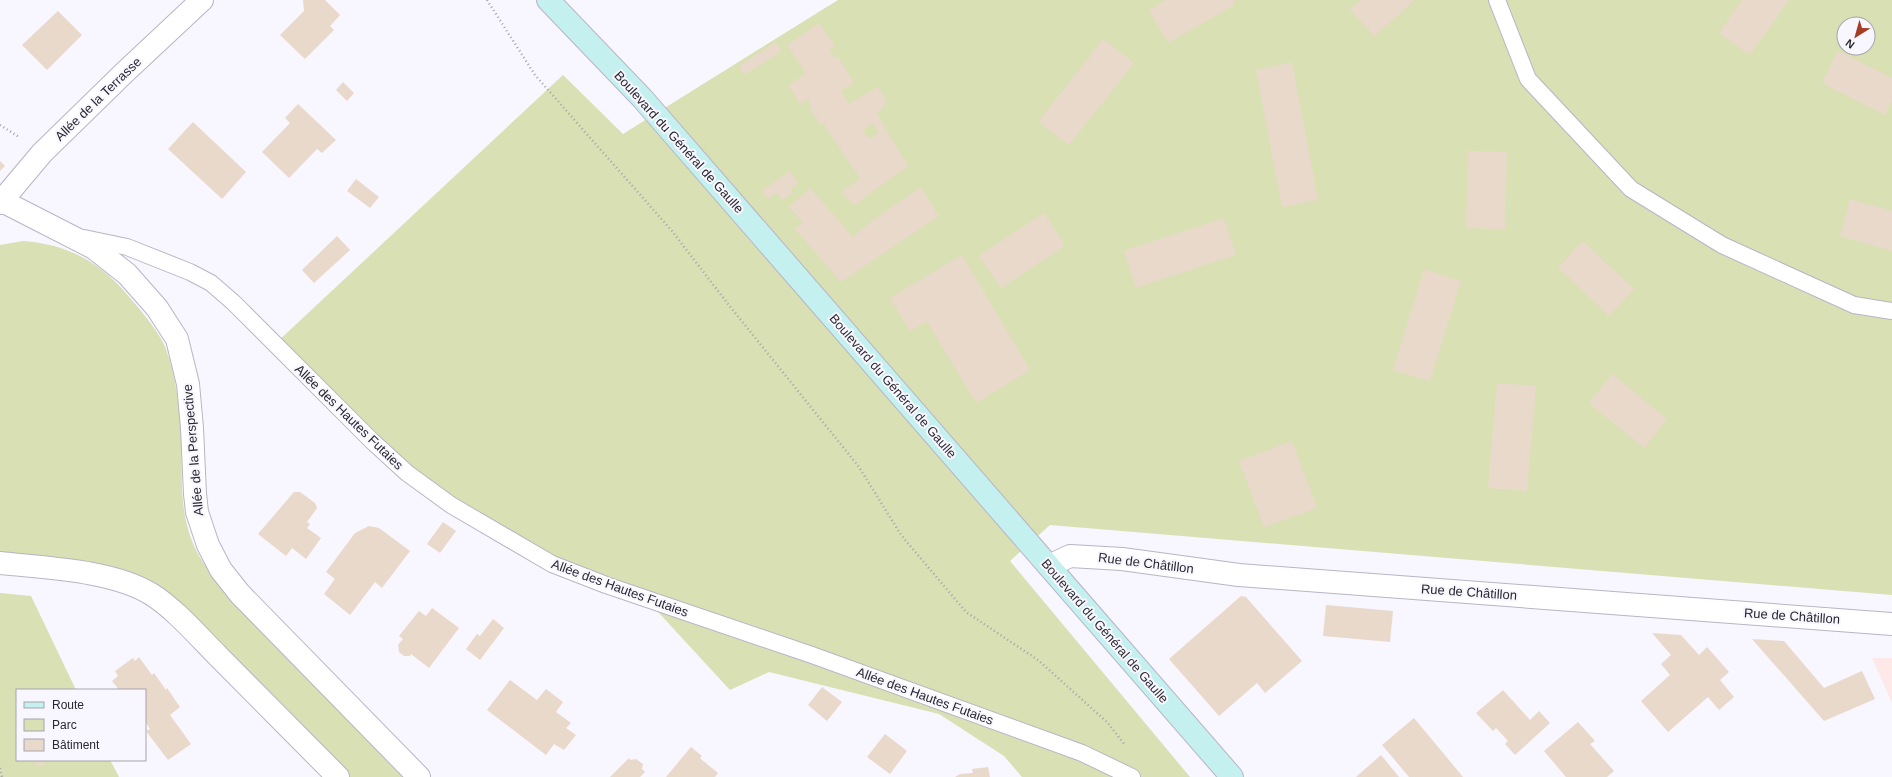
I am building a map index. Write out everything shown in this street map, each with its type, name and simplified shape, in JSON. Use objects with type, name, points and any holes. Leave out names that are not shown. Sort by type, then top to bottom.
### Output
[{"type":"main road","name":"Boulevard du Général de Gaulle","points":[[548,0],[642,98],[1232,777]]},
{"type":"street","name":"Allée de la Terrasse","points":[[1,202],[42,153],[202,0]]},
{"type":"street","name":"Allée de la Perspective","points":[[1,202],[94,248],[127,274],[157,308],[177,339],[188,384],[197,512],[208,545],[221,570],[240,594],[419,777]]},
{"type":"street","name":"Rue de Châtillon","points":[[1048,566],[1070,556],[1122,559],[1239,574],[1892,624]]},
{"type":"street","points":[[0,563],[91,574],[120,581],[151,594],[186,624],[338,777]]},
{"type":"lane","points":[[1497,0],[1528,79],[1631,189],[1722,246],[1854,305],[1892,311]]},
{"type":"lane","name":"Allée des Hautes Futaies","points":[[70,235],[127,247],[190,272],[211,283],[234,303],[372,442],[407,473],[451,506],[552,564],[606,585],[812,655],[1082,753],[1132,777]]},
{"type":"path","points":[[487,0],[535,75],[672,231],[728,304],[859,467],[901,535],[966,612],[1038,660],[1107,722],[1126,746]]},
{"type":"path","points":[[0,768],[2,777]]},
{"type":"shaded area","points":[[1872,658],[1892,658],[1892,703]]},
{"type":"green space","points":[[838,0],[1892,0],[1892,595],[1050,525],[1010,561],[1190,777],[1022,777],[1004,756],[939,714],[769,672],[730,690],[647,600],[606,585],[451,505],[275,344],[563,75],[623,134]]},
{"type":"green space","points":[[23,241],[53,246],[66,250],[91,263],[103,271],[125,292],[154,327],[166,349],[175,382],[180,427],[183,505],[189,532],[198,554],[214,579],[408,777],[350,777],[185,610],[0,554],[0,245]]},
{"type":"green space","points":[[0,593],[31,596],[76,689],[16,689],[16,761],[111,761],[119,777],[0,777]]},
{"type":"building","points":[[303,0],[325,0],[340,15],[330,26],[334,30],[305,59],[280,35],[304,11]]},
{"type":"building","points":[[1166,0],[1233,0],[1236,4],[1168,43],[1149,10]]},
{"type":"building","points":[[1361,0],[1415,0],[1374,36],[1350,9]]},
{"type":"building","points":[[1742,0],[1789,0],[1750,55],[1719,33]]},
{"type":"building","points":[[58,11],[82,35],[47,70],[22,45]]},
{"type":"building","points":[[819,23],[835,46],[829,50],[835,58],[838,56],[854,83],[841,91],[849,104],[878,87],[887,102],[877,114],[908,166],[854,205],[841,192],[860,179],[823,123],[820,124],[809,107],[811,106],[807,99],[800,104],[789,85],[806,73],[787,45]],"holes":[[[873,123],[879,132],[869,139],[862,130]]]},
{"type":"building","points":[[1103,39],[1134,63],[1069,145],[1038,122]]},
{"type":"building","points":[[776,42],[782,51],[744,75],[739,66]]},
{"type":"building","points":[[1836,55],[1848,56],[1892,78],[1892,100],[1885,115],[1822,83]]},
{"type":"building","points":[[1292,62],[1318,200],[1282,207],[1256,70]]},
{"type":"building","points":[[343,82],[354,93],[347,101],[336,90]]},
{"type":"building","points":[[298,104],[336,140],[322,153],[317,149],[289,178],[262,152],[290,123],[285,118]]},
{"type":"building","points":[[193,122],[246,172],[222,199],[168,149]]},
{"type":"building","points":[[1468,151],[1507,152],[1505,229],[1466,228]]},
{"type":"building","points":[[0,161],[5,166],[0,171]]},
{"type":"building","points":[[790,171],[798,183],[790,189],[793,193],[782,200],[777,193],[768,199],[762,191]]},
{"type":"building","points":[[356,179],[379,197],[370,208],[347,191]]},
{"type":"building","points":[[921,187],[939,216],[841,282],[795,229],[803,222],[789,207],[810,188],[853,237],[868,224]]},
{"type":"building","points":[[1850,199],[1892,211],[1892,251],[1840,236]]},
{"type":"building","points":[[1044,213],[1065,246],[1001,288],[979,256]]},
{"type":"building","points":[[1224,218],[1236,255],[1136,288],[1124,251]]},
{"type":"building","points":[[337,236],[350,250],[314,283],[302,270]]},
{"type":"building","points":[[1583,241],[1634,289],[1609,316],[1558,267]]},
{"type":"building","points":[[962,255],[1030,370],[976,403],[927,321],[910,331],[890,298]]},
{"type":"building","points":[[1424,269],[1461,281],[1430,381],[1393,370]]},
{"type":"building","points":[[1612,374],[1667,419],[1644,448],[1589,403]]},
{"type":"building","points":[[1497,383],[1536,386],[1527,491],[1488,488]]},
{"type":"building","points":[[1292,441],[1317,508],[1264,527],[1239,461]]},
{"type":"building","points":[[294,492],[300,492],[315,503],[317,508],[307,522],[310,524],[307,528],[321,538],[306,559],[292,548],[286,556],[258,534]]},
{"type":"building","points":[[443,522],[456,531],[440,553],[427,544]]},
{"type":"building","points":[[369,526],[379,528],[410,551],[382,588],[375,582],[350,615],[324,594],[335,579],[326,572],[355,533]]},
{"type":"building","points":[[1241,596],[1246,597],[1302,661],[1265,693],[1257,683],[1219,716],[1169,659]]},
{"type":"building","points":[[1326,605],[1393,611],[1390,642],[1323,636]]},
{"type":"building","points":[[432,608],[459,628],[429,668],[411,654],[410,656],[404,656],[399,652],[398,645],[403,639],[399,636],[419,611],[426,616]]},
{"type":"building","points":[[493,619],[504,628],[480,660],[466,649],[477,634],[480,636]]},
{"type":"building","points":[[1652,633],[1681,635],[1699,655],[1707,647],[1729,672],[1720,680],[1734,697],[1719,710],[1708,697],[1668,732],[1641,701],[1670,675],[1661,664],[1671,655]]},
{"type":"building","points":[[1752,639],[1784,641],[1824,688],[1862,671],[1875,699],[1824,721]]},
{"type":"building","points":[[139,657],[152,675],[154,673],[166,690],[167,688],[180,707],[170,715],[191,744],[168,760],[146,731],[150,729],[146,723],[146,689],[118,689],[112,681],[118,676],[115,671],[133,658],[135,661]]},
{"type":"building","points":[[510,680],[537,700],[546,689],[563,702],[556,712],[571,723],[566,728],[576,735],[564,750],[554,744],[546,755],[487,710]]},
{"type":"building","points":[[822,687],[842,702],[827,721],[808,705]]},
{"type":"building","points":[[1503,690],[1530,720],[1539,711],[1550,723],[1515,755],[1505,744],[1508,741],[1496,728],[1493,731],[1476,713]]},
{"type":"building","points":[[1414,718],[1463,777],[1409,777],[1382,745]]},
{"type":"building","points":[[1578,722],[1595,741],[1590,744],[1614,771],[1607,777],[1566,777],[1544,751]]},
{"type":"building","points":[[885,734],[907,751],[890,774],[867,757]]},
{"type":"building","points":[[691,747],[702,756],[700,758],[702,760],[718,773],[715,777],[666,777]]},
{"type":"building","points":[[1381,755],[1399,777],[1356,777]]},
{"type":"building","points":[[629,758],[630,760],[636,759],[643,764],[642,769],[645,772],[640,777],[610,777]]},
{"type":"building","points":[[35,761],[47,761],[39,767]]},
{"type":"building","points":[[988,767],[990,777],[955,777],[960,774],[973,773],[972,769]]}]
